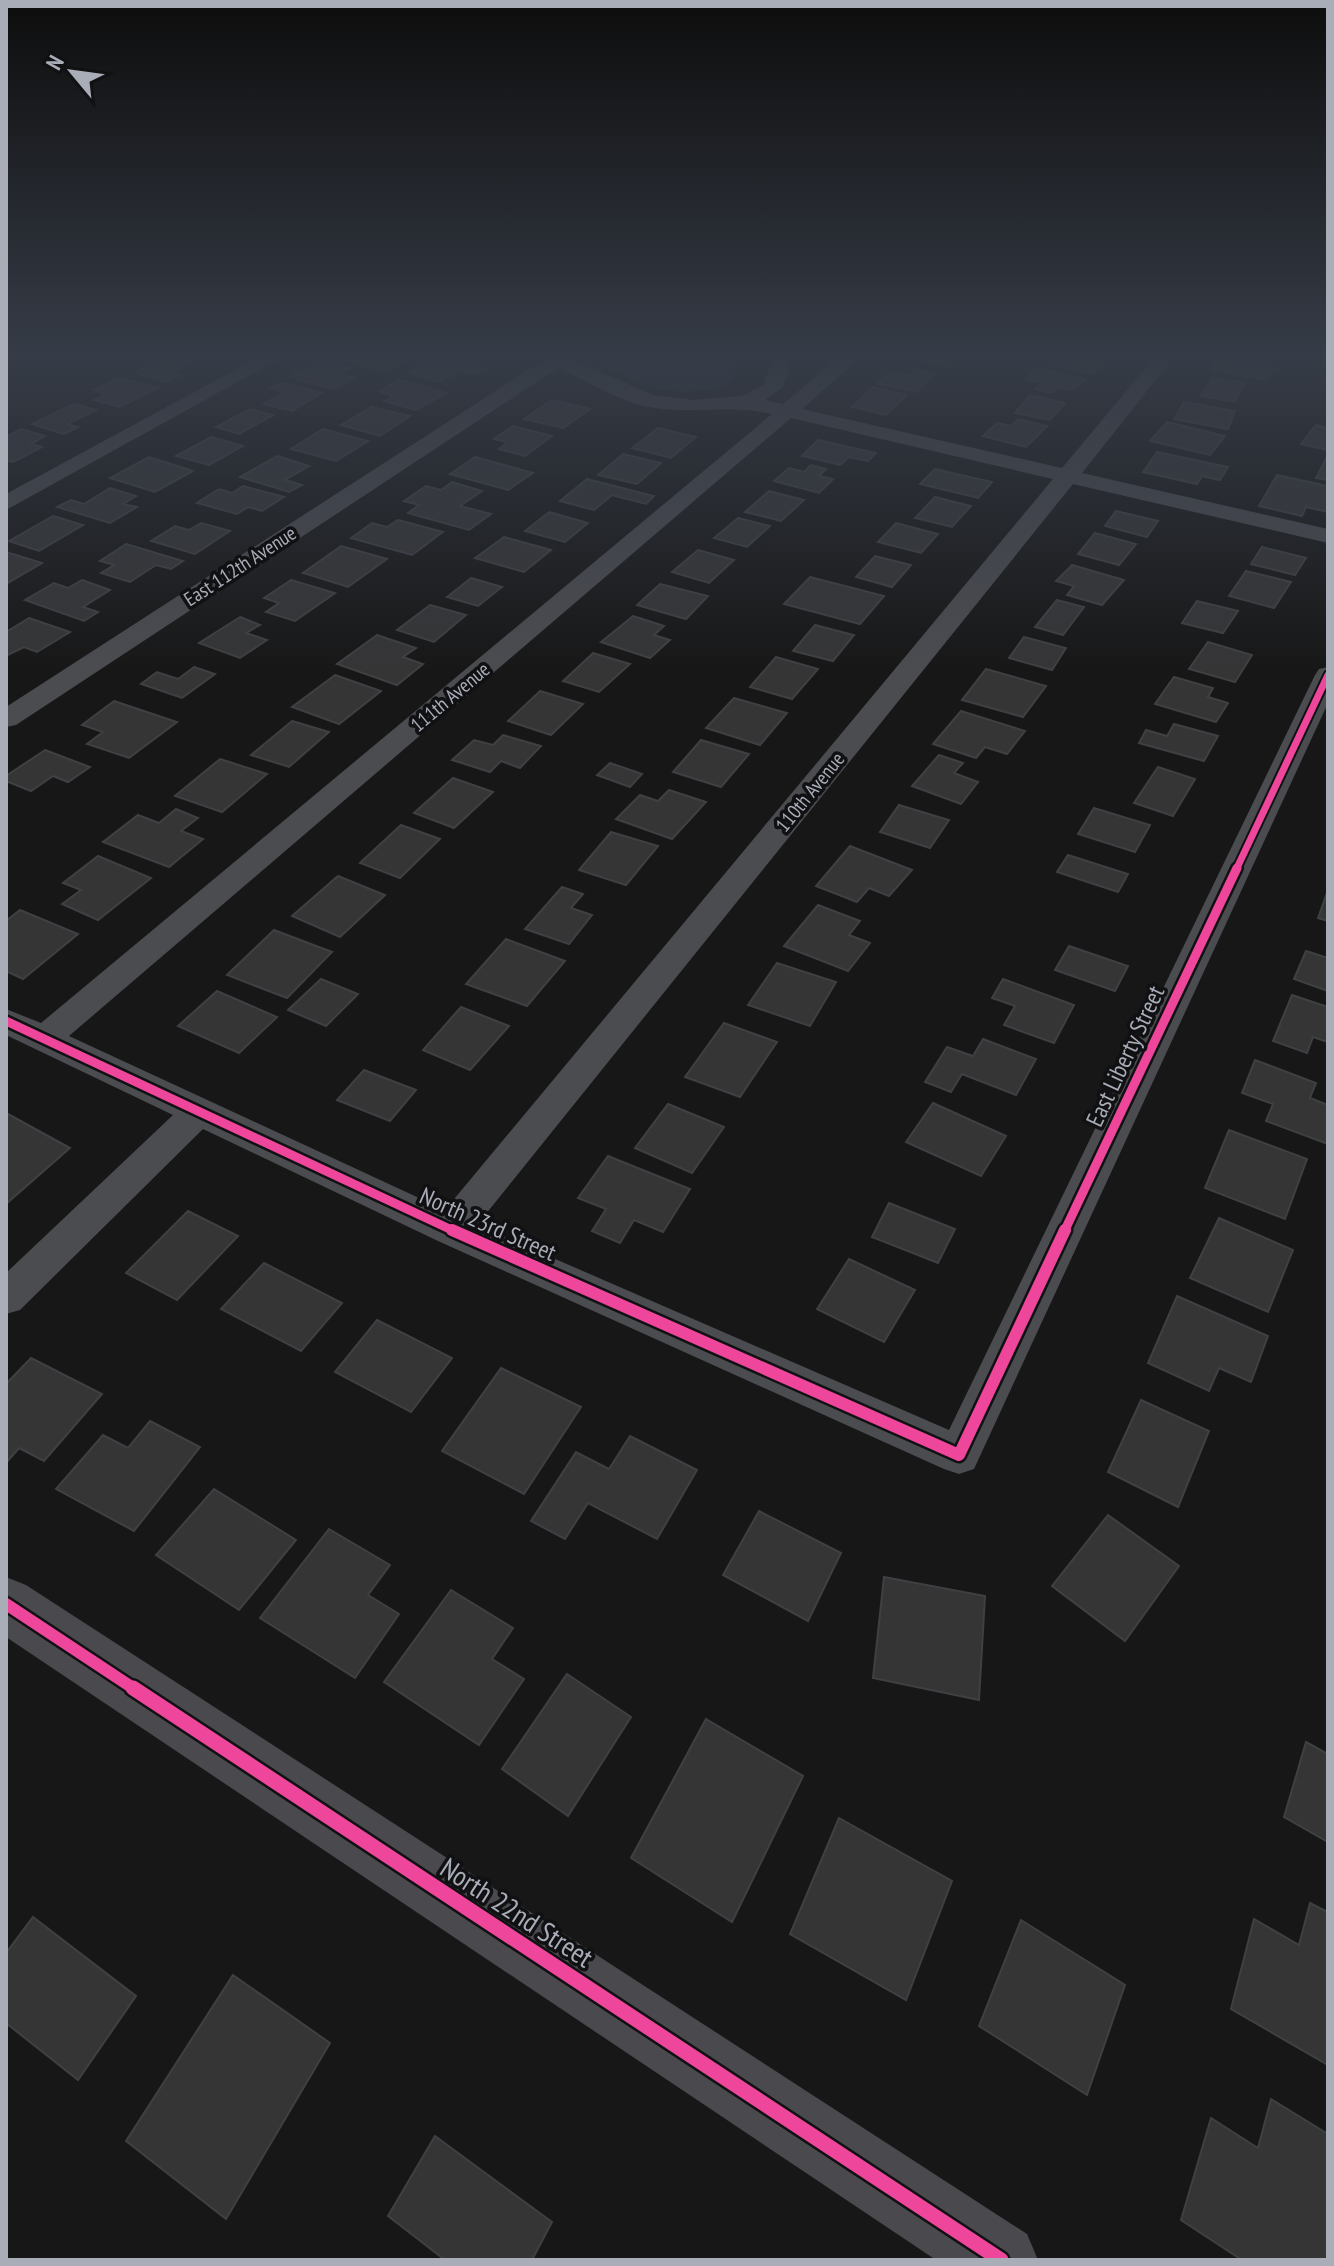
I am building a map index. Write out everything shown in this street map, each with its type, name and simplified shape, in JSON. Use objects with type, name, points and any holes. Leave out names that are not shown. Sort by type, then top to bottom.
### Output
[{"type":"street","points":[[6,503],[87,459]]},
{"type":"street","name":"East 112th Avenue","points":[[6,719],[396,459]]},
{"type":"street","name":"111th Avenue","points":[[43,1040],[732,459]]},
{"type":"street","points":[[986,459],[1328,536]]},
{"type":"street","name":"110th Avenue","points":[[451,1230],[1083,459]]},
{"type":"street","name":"East Liberty Street","points":[[959,1455],[1328,675]]},
{"type":"street","name":"North 23rd Street","points":[[6,1021],[451,1230],[959,1455]]},
{"type":"street","points":[[6,1298],[200,1110]]},
{"type":"street","name":"North 22nd Street","points":[[6,1604],[1001,2260]]},
{"type":"building","points":[[146,459],[193,471],[155,492],[110,478]]},
{"type":"building","points":[[186,459],[220,459],[209,465]]},
{"type":"building","points":[[272,459],[286,459],[309,466],[285,480],[302,485],[289,492],[240,477]]},
{"type":"building","points":[[472,459],[533,473],[508,490],[450,474]]},
{"type":"building","points":[[617,459],[643,459],[661,463],[637,484],[598,475]]},
{"type":"building","points":[[814,459],[847,459],[840,465]]},
{"type":"building","points":[[1152,459],[1189,459],[1228,467],[1220,480],[1202,476],[1197,484],[1143,472]]},
{"type":"building","points":[[1326,459],[1328,459],[1328,480],[1316,478]]},
{"type":"building","points":[[811,465],[826,469],[819,476],[833,479],[819,493],[774,481],[789,468],[804,472]]},
{"type":"building","points":[[935,469],[992,482],[978,498],[920,484]]},
{"type":"building","points":[[1277,475],[1328,486],[1328,512],[1306,507],[1302,516],[1259,506]]},
{"type":"building","points":[[587,479],[654,496],[646,504],[612,495],[594,510],[560,501]]},
{"type":"building","points":[[452,482],[482,491],[460,506],[491,514],[469,530],[408,513],[419,505],[404,501],[426,486],[441,490]]},
{"type":"building","points":[[243,486],[284,497],[262,511],[248,507],[237,514],[197,503],[219,489],[232,493]]},
{"type":"building","points":[[110,488],[136,496],[123,504],[137,507],[110,523],[57,507],[71,500],[84,504]]},
{"type":"building","points":[[769,491],[804,500],[781,521],[745,512]]},
{"type":"building","points":[[935,497],[971,506],[952,527],[915,518]]},
{"type":"building","points":[[1116,511],[1158,521],[1147,537],[1105,526]]},
{"type":"building","points":[[549,512],[588,523],[565,542],[525,531]]},
{"type":"building","points":[[53,516],[83,525],[39,551],[9,541]]},
{"type":"building","points":[[738,518],[770,526],[747,547],[714,538]]},
{"type":"building","points":[[398,520],[443,532],[412,555],[351,538],[372,523],[387,527]]},
{"type":"building","points":[[201,523],[230,531],[195,554],[151,541],[175,526],[189,530]]},
{"type":"building","points":[[896,523],[938,534],[921,553],[878,542]]},
{"type":"building","points":[[1095,533],[1136,544],[1119,565],[1078,554]]},
{"type":"building","points":[[504,537],[551,550],[524,572],[475,558]]},
{"type":"building","points":[[126,544],[183,561],[171,569],[156,565],[130,582],[101,573],[114,565],[100,561]]},
{"type":"building","points":[[341,546],[387,559],[348,587],[303,573]]},
{"type":"building","points":[[1262,547],[1306,558],[1295,575],[1251,564]]},
{"type":"building","points":[[698,550],[734,560],[709,583],[672,572]]},
{"type":"building","points":[[6,552],[42,563],[6,584]]},
{"type":"building","points":[[875,556],[911,565],[892,587],[856,577]]},
{"type":"building","points":[[1072,565],[1124,580],[1102,605],[1067,595],[1074,586],[1056,581]]},
{"type":"building","points":[[1246,571],[1291,582],[1274,608],[1229,596]]},
{"type":"building","points":[[810,577],[884,596],[860,624],[784,604]]},
{"type":"building","points":[[471,578],[502,587],[478,606],[447,597]]},
{"type":"building","points":[[82,580],[110,590],[83,607],[98,612],[84,621],[25,600],[54,583],[68,588]]},
{"type":"building","points":[[291,580],[335,593],[295,621],[266,612],[279,603],[264,598]]},
{"type":"building","points":[[660,584],[708,596],[686,619],[637,605]]},
{"type":"building","points":[[1057,600],[1084,607],[1063,635],[1035,627]]},
{"type":"building","points":[[1197,601],[1238,611],[1223,633],[1182,623]]},
{"type":"building","points":[[430,605],[466,615],[434,642],[397,630]]},
{"type":"building","points":[[633,616],[664,626],[654,635],[670,640],[650,658],[601,642]]},
{"type":"building","points":[[240,617],[260,625],[246,633],[267,640],[240,658],[199,643]]},
{"type":"building","points":[[29,618],[70,632],[37,652],[24,647],[6,656],[6,632]]},
{"type":"building","points":[[815,625],[854,635],[833,661],[793,651]]},
{"type":"building","points":[[377,635],[416,648],[403,657],[423,664],[397,685],[337,664]]},
{"type":"building","points":[[1024,637],[1066,648],[1052,670],[1009,658]]},
{"type":"building","points":[[1208,642],[1252,655],[1235,682],[1189,669]]},
{"type":"building","points":[[593,653],[630,664],[599,692],[563,681]]},
{"type":"building","points":[[776,657],[818,669],[792,699],[750,687]]},
{"type":"building","points":[[194,667],[215,674],[182,698],[141,684],[157,672],[178,679]]},
{"type":"building","points":[[986,669],[1046,686],[1023,717],[962,700]]},
{"type":"building","points":[[335,675],[381,691],[339,724],[292,707]]},
{"type":"building","points":[[1174,677],[1213,688],[1208,697],[1228,703],[1216,722],[1155,704]]},
{"type":"building","points":[[540,691],[583,704],[551,735],[508,721]]},
{"type":"building","points":[[734,698],[787,713],[760,745],[706,728]]},
{"type":"building","points":[[114,701],[177,722],[129,758],[87,744],[103,732],[82,725]]},
{"type":"building","points":[[961,711],[1025,731],[1007,754],[985,747],[976,758],[933,744]]},
{"type":"building","points":[[292,721],[329,732],[289,767],[251,755]]},
{"type":"building","points":[[1174,724],[1218,736],[1204,761],[1139,743],[1146,730],[1167,736]]},
{"type":"building","points":[[503,735],[541,746],[520,768],[501,761],[490,772],[452,760],[474,740],[493,745]]},
{"type":"building","points":[[701,740],[749,754],[721,787],[673,772]]},
{"type":"building","points":[[45,750],[90,767],[68,782],[53,776],[31,791],[6,781],[6,776]]},
{"type":"building","points":[[939,755],[963,763],[954,773],[978,782],[961,804],[912,786]]},
{"type":"building","points":[[220,759],[267,774],[222,812],[175,796]]},
{"type":"building","points":[[610,763],[642,774],[630,787],[597,775]]},
{"type":"building","points":[[1158,767],[1195,779],[1173,816],[1134,803]]},
{"type":"building","points":[[453,778],[493,792],[454,828],[414,813]]},
{"type":"building","points":[[669,790],[706,802],[672,839],[616,819],[640,795],[658,801]]},
{"type":"building","points":[[899,805],[949,820],[930,848],[880,832]]},
{"type":"building","points":[[1094,808],[1150,825],[1135,852],[1078,834]]},
{"type":"building","points":[[176,809],[198,818],[181,831],[203,839],[169,867],[103,842],[138,815],[159,823]]},
{"type":"building","points":[[401,825],[440,839],[400,878],[360,863]]},
{"type":"building","points":[[611,832],[658,846],[626,885],[579,870]]},
{"type":"building","points":[[850,846],[912,870],[889,896],[869,888],[857,902],[816,886]]},
{"type":"building","points":[[1068,855],[1128,874],[1118,892],[1057,872]]},
{"type":"building","points":[[98,856],[151,878],[98,920],[62,904],[81,890],[63,883]]},
{"type":"building","points":[[338,876],[385,895],[340,937],[292,916]]},
{"type":"building","points":[[562,887],[583,894],[571,908],[592,915],[569,944],[525,929]]},
{"type":"building","points":[[1328,890],[1328,921],[1318,918]]},
{"type":"building","points":[[818,905],[860,921],[849,935],[870,943],[848,971],[784,946]]},
{"type":"building","points":[[20,910],[78,934],[23,979],[6,971],[6,921]]},
{"type":"building","points":[[274,930],[332,952],[287,998],[227,975]]},
{"type":"building","points":[[506,939],[565,961],[527,1006],[466,984]]},
{"type":"building","points":[[1069,946],[1128,966],[1115,991],[1055,970]]},
{"type":"building","points":[[1306,951],[1328,958],[1328,991],[1294,979]]},
{"type":"building","points":[[777,963],[836,982],[810,1026],[748,1005]]},
{"type":"building","points":[[321,979],[358,994],[326,1026],[288,1010]]},
{"type":"building","points":[[1003,979],[1074,1005],[1054,1043],[1004,1025],[1015,1006],[992,998]]},
{"type":"building","points":[[217,991],[277,1017],[239,1053],[178,1026]]},
{"type":"building","points":[[1292,995],[1328,1007],[1328,1042],[1313,1037],[1307,1053],[1273,1041]]},
{"type":"building","points":[[461,1007],[509,1026],[470,1070],[423,1050]]},
{"type":"building","points":[[724,1023],[777,1042],[740,1097],[685,1077]]},
{"type":"building","points":[[983,1039],[1036,1059],[1016,1095],[962,1074],[951,1092],[925,1082],[947,1047],[973,1056]]},
{"type":"building","points":[[1255,1060],[1316,1083],[1310,1098],[1328,1105],[1328,1144],[1266,1121],[1273,1104],[1242,1093]]},
{"type":"building","points":[[364,1070],[416,1090],[390,1121],[337,1100]]},
{"type":"building","points":[[933,1103],[1006,1136],[981,1176],[906,1142]]},
{"type":"building","points":[[668,1104],[724,1127],[692,1173],[635,1148]]},
{"type":"building","points":[[8,1114],[70,1148],[6,1204],[6,1116]]},
{"type":"building","points":[[1229,1130],[1307,1159],[1285,1219],[1205,1188]]},
{"type":"building","points":[[608,1156],[690,1189],[663,1232],[634,1220],[620,1243],[592,1231],[606,1209],[578,1198]]},
{"type":"building","points":[[889,1203],[955,1229],[938,1263],[872,1237]]},
{"type":"building","points":[[188,1211],[238,1236],[177,1300],[126,1273]]},
{"type":"building","points":[[1219,1218],[1293,1250],[1268,1312],[1190,1278]]},
{"type":"building","points":[[849,1259],[915,1290],[884,1342],[817,1309]]},
{"type":"building","points":[[264,1263],[342,1303],[301,1351],[221,1309]]},
{"type":"building","points":[[1177,1296],[1268,1336],[1251,1382],[1219,1368],[1209,1391],[1148,1363]]},
{"type":"building","points":[[377,1320],[452,1358],[411,1412],[335,1372]]},
{"type":"building","points":[[31,1358],[102,1394],[44,1461],[19,1448],[6,1463],[6,1384]]},
{"type":"building","points":[[501,1368],[581,1407],[524,1494],[442,1451]]},
{"type":"building","points":[[1141,1400],[1209,1431],[1178,1507],[1108,1472]]},
{"type":"building","points":[[150,1421],[200,1447],[134,1531],[56,1489],[103,1435],[128,1448]]},
{"type":"building","points":[[630,1436],[697,1470],[657,1539],[588,1503],[565,1539],[531,1521],[576,1452],[609,1469]]},
{"type":"building","points":[[214,1489],[296,1540],[239,1610],[156,1555]]},
{"type":"building","points":[[759,1511],[841,1553],[808,1621],[723,1575]]},
{"type":"building","points":[[1108,1515],[1179,1566],[1125,1641],[1052,1586]]},
{"type":"building","points":[[329,1529],[390,1565],[368,1595],[399,1614],[355,1678],[260,1618]]},
{"type":"building","points":[[884,1577],[985,1596],[979,1700],[873,1678]]},
{"type":"building","points":[[451,1590],[513,1628],[492,1659],[524,1679],[479,1745],[384,1682]]},
{"type":"building","points":[[567,1674],[631,1717],[568,1816],[502,1769]]},
{"type":"building","points":[[706,1719],[803,1776],[732,1922],[631,1858]]},
{"type":"building","points":[[1306,1742],[1328,1754],[1328,1842],[1284,1817]]},
{"type":"building","points":[[839,1818],[952,1881],[906,2000],[790,1934]]},
{"type":"building","points":[[1310,1903],[1328,1912],[1328,2065],[1231,2009],[1254,1919],[1299,1945]]},
{"type":"building","points":[[33,1917],[136,1996],[78,2080],[6,2023],[6,1953]]},
{"type":"building","points":[[1021,1920],[1125,1985],[1087,2095],[979,2026]]},
{"type":"building","points":[[233,1975],[330,2043],[226,2219],[126,2141]]},
{"type":"building","points":[[1271,2099],[1328,2134],[1328,2260],[1242,2260],[1181,2220],[1211,2118],[1258,2148]]},
{"type":"building","points":[[435,2136],[552,2222],[532,2260],[445,2260],[388,2216]]},
{"type":"cycle path","points":[[6,1021],[451,1230],[959,1455],[1328,675]]},
{"type":"cycle path","points":[[6,1604],[1001,2260]]}]
